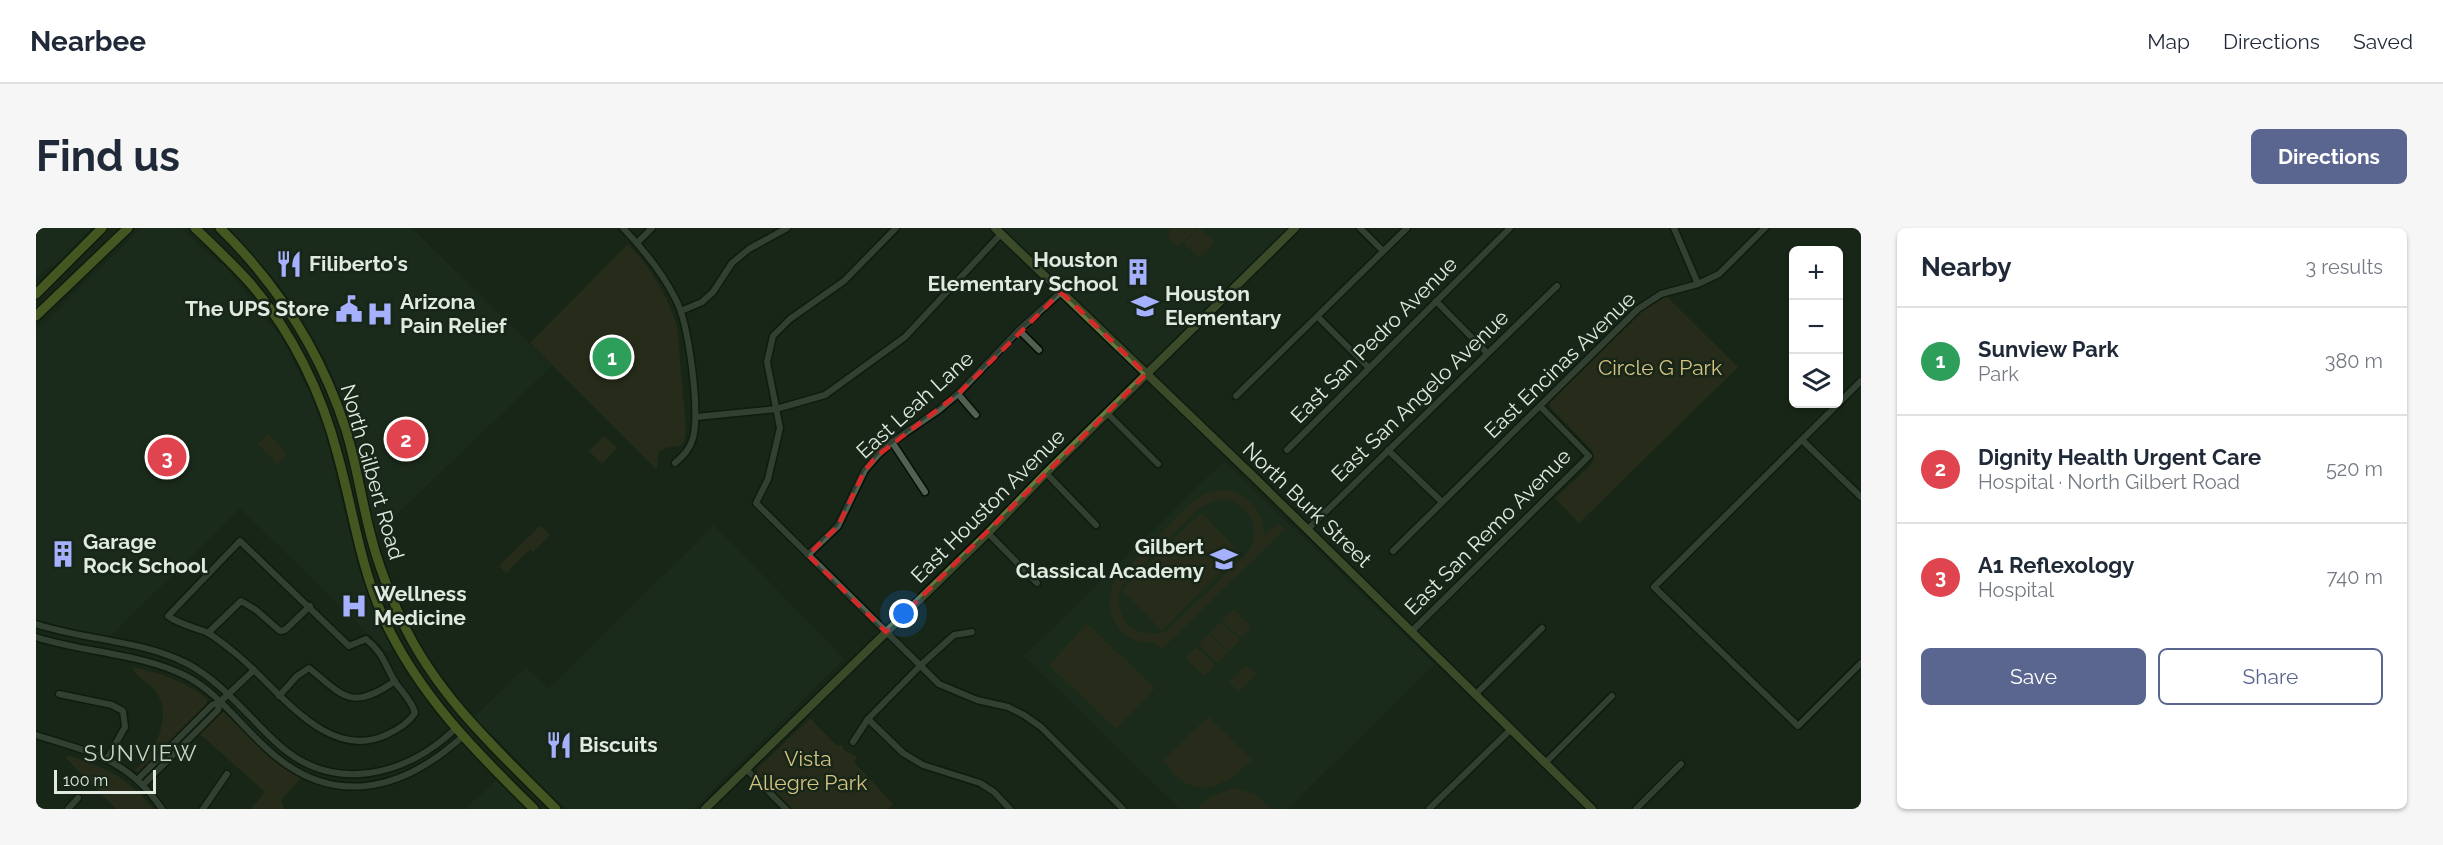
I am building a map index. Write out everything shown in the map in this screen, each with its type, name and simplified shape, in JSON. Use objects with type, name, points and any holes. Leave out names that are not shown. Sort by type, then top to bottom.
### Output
[{"type":"main road","points":[[36,294],[102,228]]},
{"type":"main road","points":[[36,316],[128,228]]},
{"type":"main road","name":"North Gilbert Road","points":[[195,228],[250,284],[278,321],[308,374],[326,417],[339,457],[355,534],[376,600],[409,666],[455,729],[534,809]]},
{"type":"main road","name":"North Gilbert Road","points":[[220,228],[251,259],[292,313],[320,363],[338,406],[352,451],[372,543],[383,577],[403,623],[432,673],[462,713],[556,809]]},
{"type":"main road","points":[[278,321],[292,313]]},
{"type":"street","points":[[623,228],[654,264],[675,298],[686,326],[696,417],[689,450],[675,464]]},
{"type":"street","points":[[637,243],[651,228]]},
{"type":"street","points":[[681,311],[702,302],[713,292],[732,263],[749,249],[787,228]]},
{"type":"street","points":[[896,228],[844,281],[790,319],[773,336],[767,362],[780,428],[768,479],[756,503],[939,684],[1024,714],[1041,727],[1123,809]]},
{"type":"street","name":"East Houston Avenue","points":[[705,809],[988,533],[1107,412],[1295,228]]},
{"type":"street","points":[[1360,228],[1383,251]]},
{"type":"street","points":[[1236,396],[1407,228]]},
{"type":"street","name":"East San Pedro Avenue","points":[[1287,450],[1510,228]]},
{"type":"street","points":[[1674,228],[1698,284]]},
{"type":"street","name":"East Encinas Avenue","points":[[1393,551],[1638,309],[1661,294],[1698,284],[1719,274],[1765,228]]},
{"type":"street","points":[[696,417],[776,409],[825,395],[893,347],[998,231]]},
{"type":"street","name":"North Burk Street","points":[[998,231],[1592,809]]},
{"type":"street","name":"East San Angelo Avenue","points":[[1307,530],[1557,286]]},
{"type":"street","name":"East Leah Lane","points":[[808,555],[838,526],[865,470],[892,442],[958,394],[1019,330],[1061,292]]},
{"type":"street","points":[[1436,301],[1487,353]]},
{"type":"street","points":[[1318,316],[1369,368]]},
{"type":"street","points":[[1019,330],[1039,350]]},
{"type":"street","points":[[1861,381],[1654,587],[1798,726],[1861,663]]},
{"type":"street","points":[[958,394],[976,415]]},
{"type":"street","name":"East San Remo Avenue","points":[[1411,632],[1589,456],[1540,406]]},
{"type":"street","points":[[1107,412],[1158,464]]},
{"type":"street","points":[[1802,440],[1861,497]]},
{"type":"street","points":[[892,442],[925,492]]},
{"type":"street","points":[[1388,450],[1442,502]]},
{"type":"street","points":[[1046,473],[1096,525]]},
{"type":"street","points":[[988,533],[1037,583]]},
{"type":"street","points":[[240,541],[310,606],[349,646],[366,639],[377,648],[388,663],[395,681],[415,714],[411,720],[376,740],[334,736],[303,717],[254,670],[208,633],[168,616],[240,541]]},
{"type":"street","points":[[208,633],[242,601],[280,631],[285,630],[310,606]]},
{"type":"street","points":[[36,624],[168,656],[197,669],[287,751],[317,767],[355,775],[379,773],[405,764],[430,750],[455,729]]},
{"type":"street","points":[[1475,695],[1542,628]]},
{"type":"street","points":[[853,742],[868,719],[954,635],[972,632]]},
{"type":"street","points":[[36,637],[157,665],[193,681],[220,702],[284,764],[307,776],[333,784],[378,785],[405,777],[434,761],[462,737]]},
{"type":"street","points":[[279,696],[297,676],[309,668],[333,690],[352,698],[379,692],[395,681]]},
{"type":"street","points":[[138,779],[212,705],[220,702],[254,670]]},
{"type":"street","points":[[59,694],[112,705],[123,711],[125,726],[107,759]]},
{"type":"street","points":[[1545,763],[1612,696]]},
{"type":"street","points":[[143,785],[218,710],[220,702]]},
{"type":"street","points":[[868,719],[903,753],[923,765],[980,783],[994,792],[1010,809]]},
{"type":"street","points":[[1429,809],[1510,730]]},
{"type":"street","points":[[36,735],[107,759],[138,779],[162,809]]},
{"type":"street","points":[[1636,809],[1681,764]]},
{"type":"street","points":[[746,769],[786,809]]},
{"type":"street","points":[[203,809],[227,774]]},
{"type":"street","points":[[68,809],[78,798]]},
{"type":"highlighted area","points":[[1061,292],[1146,374],[886,632],[808,555],[838,526],[865,470],[878,455],[958,394]]},
{"type":"shaded area","points":[[36,228],[91,228],[60,260],[36,278]]},
{"type":"shaded area","points":[[141,228],[181,228],[204,251],[227,268],[265,320],[280,335],[310,393],[325,432],[357,564],[377,619],[393,650],[387,652],[240,508],[109,638],[77,632],[36,620],[36,331]]},
{"type":"shaded area","points":[[228,228],[412,228],[552,366],[375,535],[355,441],[342,399],[325,359],[302,317],[277,282]]},
{"type":"shaded area","name":"Houston Elementary","points":[[995,228],[1295,228],[1146,374]]},
{"type":"shaded area","name":"Gilbert Classical Academy","points":[[1224,461],[1434,664],[1288,809],[1180,809],[1024,656]]},
{"type":"shaded area","points":[[714,525],[844,659],[693,809],[568,809],[551,797],[474,717],[526,667],[549,689]]},
{"type":"shaded area","points":[[496,780],[525,809],[465,809]]},
{"type":"green space","points":[[1168,228],[1193,228],[1195,230],[1178,247],[1168,237],[1170,230]]},
{"type":"green space","points":[[1199,228],[1215,242],[1199,258],[1184,243]]},
{"type":"green space","points":[[628,244],[657,282],[669,304],[677,326],[686,430],[684,442],[680,446],[665,448],[658,453],[657,470],[530,343]]},
{"type":"green space","name":"Circle G Park","points":[[1666,296],[1738,367],[1579,523],[1555,498],[1591,465],[1594,459],[1592,450],[1550,407],[1550,401],[1641,311]]},
{"type":"green space","points":[[268,434],[287,454],[277,464],[258,444]]},
{"type":"green space","points":[[604,436],[617,448],[602,464],[589,451]]},
{"type":"green space","points":[[1224,490],[1248,499],[1258,511],[1264,537],[1278,523],[1285,529],[1162,649],[1156,643],[1133,639],[1116,624],[1112,615],[1110,604],[1115,581],[1193,501],[1204,494]],"holes":[[[1225,500],[1242,507],[1252,520],[1254,536],[1247,553],[1168,630],[1157,634],[1146,634],[1128,624],[1119,606],[1119,595],[1123,584],[1199,509],[1213,501]]]},
{"type":"green space","points":[[1201,513],[1240,553],[1162,631],[1122,590]]},
{"type":"green space","points":[[539,527],[550,535],[533,552],[530,549],[506,573],[499,566]]},
{"type":"green space","points":[[1233,609],[1252,627],[1241,638],[1222,620]]},
{"type":"green space","points":[[1221,622],[1240,640],[1229,651],[1210,633]]},
{"type":"green space","points":[[1087,624],[1155,688],[1116,729],[1049,665]]},
{"type":"green space","points":[[1209,634],[1228,652],[1217,663],[1198,645]]},
{"type":"green space","points":[[1196,647],[1215,665],[1204,676],[1186,658]]},
{"type":"green space","points":[[1246,665],[1256,674],[1239,692],[1229,682]]},
{"type":"green space","points":[[132,667],[172,679],[200,693],[208,700],[188,725],[141,771],[137,772],[135,770],[156,741],[163,719],[159,696]]},
{"type":"green space","points":[[220,712],[224,712],[276,762],[301,778],[281,800],[284,809],[251,809],[265,792],[199,733]]},
{"type":"green space","name":"Vista Allegre Park","points":[[810,718],[836,745],[842,745],[844,750],[857,757],[854,762],[893,804],[888,809],[792,809],[759,775],[758,768]]},
{"type":"green space","points":[[1207,718],[1210,718],[1252,760],[1229,779],[1212,787],[1203,788],[1184,782],[1163,761]]},
{"type":"green space","points":[[71,756],[116,775],[134,788],[153,809],[116,809],[65,757]]},
{"type":"green space","points":[[1232,788],[1256,794],[1271,809],[1197,809],[1207,799]]},
{"type":"place","name":"Filiberto's","points":[[289,264]]},
{"type":"place","name":"Houston Elementary School","points":[[1138,272]]},
{"type":"place","name":"Houston Elementary","points":[[1145,306]]},
{"type":"place","name":"The UPS Store","points":[[349,309]]},
{"type":"place","name":"Arizona Pain Relief","points":[[380,314]]},
{"type":"place","name":"Sunview Park","points":[[612,357]]},
{"type":"place","name":"Dignity Health Urgent Care","points":[[406,439]]},
{"type":"place","name":"A1 Reflexology","points":[[167,457]]},
{"type":"place","name":"Garage Rock School","points":[[63,554]]},
{"type":"place","name":"Gilbert Classical Academy","points":[[1224,559]]},
{"type":"place","name":"Wellness Medicine","points":[[354,606]]},
{"type":"place","name":"Biscuits","points":[[559,745]]},
{"type":"district","name":"SUNVIEW","points":[[141,753]]}]
